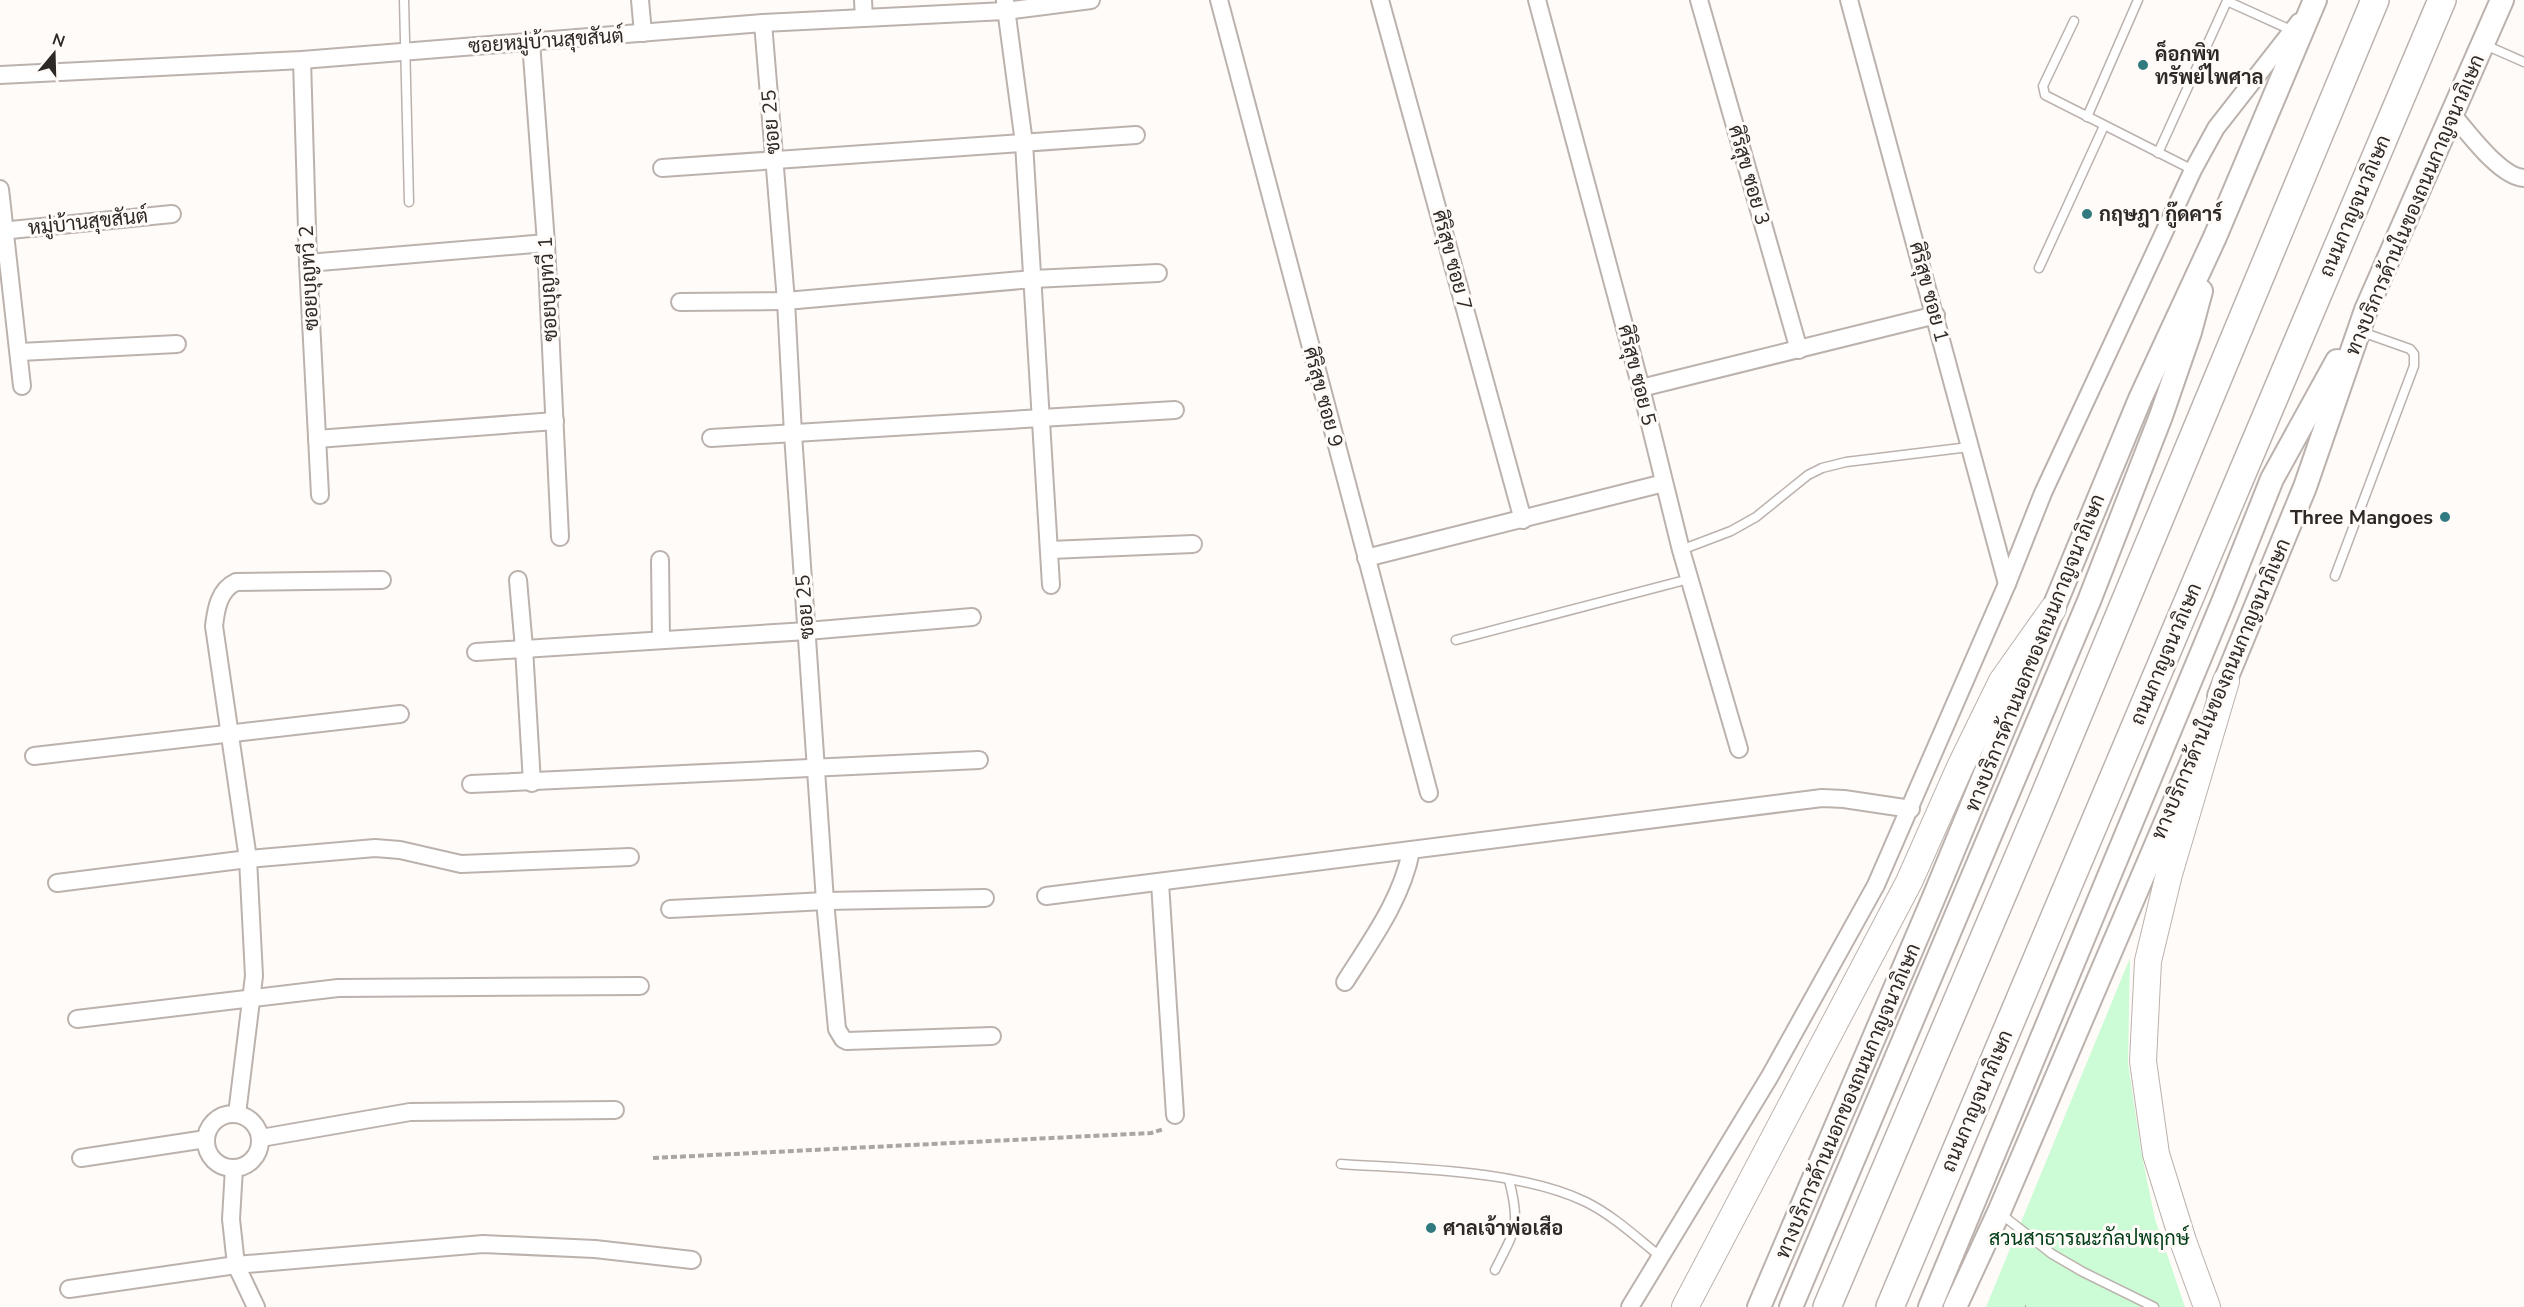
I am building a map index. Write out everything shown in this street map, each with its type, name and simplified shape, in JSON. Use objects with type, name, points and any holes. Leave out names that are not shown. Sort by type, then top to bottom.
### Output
[{"type":"highway","points":[[1827,1307],[2045,793],[2375,0]]},
{"type":"highway","name":"ถนนกาญจนาภิเษก","points":[[1890,1307],[2442,0]]},
{"type":"main road","name":"ทางบริการด้านนอกของถนนกาญจนาภิเษก","points":[[1759,1307],[1939,886],[2140,399],[2215,237],[2315,0]]},
{"type":"main road","name":"ทางบริการด้านในของถนนกาญจนาภิเษก","points":[[1955,1307],[1999,1212],[2226,681],[2305,487],[2362,320],[2502,0]]},
{"type":"main road","points":[[1791,1307],[2089,601],[2187,343],[2215,237]]},
{"type":"main road","points":[[1930,1307],[2223,602],[2271,479],[2362,320]]},
{"type":"main road","points":[[1685,1307],[1909,882],[1960,767],[2002,681],[2053,609]]},
{"type":"main road","points":[[2207,1307],[2156,1154],[2143,1061],[2148,961],[2169,874],[2226,681]]},
{"type":"street","points":[[640,0],[643,33]]},
{"type":"street","points":[[863,0],[864,18]]},
{"type":"street","name":"ซอยหมู่บ้านสุขสันต์","points":[[0,75],[302,60],[763,23],[864,18],[1005,5],[1091,0]]},
{"type":"street","name":"ศิริสุข ซอย 9","points":[[1219,0],[1429,793]]},
{"type":"street","name":"ศิริสุข ซอย 7","points":[[1380,0],[1523,520]]},
{"type":"street","name":"ศิริสุข ซอย 5","points":[[1537,0],[1641,388],[1681,550],[1739,749]]},
{"type":"street","name":"ศิริสุข ซอย 3","points":[[1700,0],[1799,350]]},
{"type":"street","name":"ศิริสุข ซอย 1","points":[[1849,0],[2007,584]]},
{"type":"street","points":[[1630,1307],[1770,1076],[1876,885],[2007,584],[2043,493],[2193,170],[2216,128],[2315,0]]},
{"type":"street","points":[[1005,5],[1024,143],[1051,585]]},
{"type":"street","name":"ซอย 25","points":[[763,23],[786,301],[825,901],[837,1029],[843,1039],[992,1036]]},
{"type":"street","name":"ซอยบุญทวี 1","points":[[531,42],[546,243],[560,537]]},
{"type":"street","name":"ซอยบุญทวี 2","points":[[302,60],[308,263],[320,495]]},
{"type":"street","points":[[2452,114],[2511,176],[2524,178]]},
{"type":"street","points":[[662,168],[1137,135]]},
{"type":"street","name":"หมู่บ้านสุขสันต์","points":[[0,189],[2,231],[20,352],[22,386]]},
{"type":"street","name":"หมู่บ้านสุขสันต์","points":[[2,231],[172,214]]},
{"type":"street","points":[[308,263],[546,243]]},
{"type":"street","points":[[680,302],[786,301],[1033,279],[1158,273]]},
{"type":"street","points":[[1641,388],[1936,315]]},
{"type":"street","points":[[20,352],[177,344]]},
{"type":"street","points":[[711,438],[1175,410]]},
{"type":"street","points":[[317,439],[555,421]]},
{"type":"street","points":[[1366,558],[1664,483]]},
{"type":"street","points":[[1050,550],[1193,544]]},
{"type":"street","points":[[660,560],[661,639]]},
{"type":"street","points":[[237,1114],[254,976],[248,859],[214,626],[217,606],[229,585],[236,582],[382,580]]},
{"type":"street","points":[[518,580],[532,783]]},
{"type":"street","points":[[476,652],[807,630],[972,616]]},
{"type":"street","points":[[34,756],[400,714]]},
{"type":"street","points":[[471,784],[532,783],[979,760]]},
{"type":"street","points":[[1046,896],[1822,798],[1911,809]]},
{"type":"street","points":[[57,883],[248,859],[375,848],[400,850],[461,864],[630,857]]},
{"type":"street","points":[[1345,982],[1378,930],[1402,885],[1411,851]]},
{"type":"street","points":[[1160,883],[1175,1115]]},
{"type":"street","points":[[670,909],[825,901],[985,898]]},
{"type":"street","points":[[77,1018],[338,988],[640,986]]},
{"type":"street","points":[[261,1138],[410,1112],[615,1110]]},
{"type":"street","points":[[237,1114],[253,1122],[261,1138],[260,1147],[250,1162],[234,1168],[217,1162],[207,1148],[206,1139],[213,1123],[220,1117],[237,1114]]},
{"type":"street","points":[[81,1158],[206,1139]]},
{"type":"street","points":[[234,1168],[231,1219],[236,1264],[256,1307]]},
{"type":"street","points":[[69,1289],[236,1264],[483,1244],[595,1249],[692,1260]]},
{"type":"lane","points":[[404,0],[409,202]]},
{"type":"lane","points":[[2087,117],[2138,0]]},
{"type":"lane","points":[[2158,153],[2227,1],[2293,31]]},
{"type":"lane","points":[[2074,21],[2043,86],[2046,95],[2053,101],[2193,170]]},
{"type":"lane","points":[[2483,44],[2524,62]]},
{"type":"lane","points":[[2039,268],[2104,126]]},
{"type":"lane","points":[[2335,576],[2414,366],[2414,354],[2410,348],[2362,320]]},
{"type":"lane","points":[[1681,550],[1731,531],[1756,517],[1808,475],[1822,468],[1846,462],[1969,447]]},
{"type":"lane","points":[[1456,640],[1689,579]]},
{"type":"lane","points":[[1341,1164],[1438,1170],[1509,1180],[1548,1189],[1584,1201],[1606,1213],[1660,1257]]},
{"type":"lane","points":[[1495,1270],[1513,1233],[1516,1217],[1509,1180]]},
{"type":"lane","points":[[1999,1212],[2052,1254],[2154,1307]]},
{"type":"path","points":[[653,1158],[1151,1133],[1170,1127],[1175,1115]]},
{"type":"green space","name":"สวนสาธารณะกัลปพฤกษ์","points":[[2130,958],[2128,1063],[2141,1151],[2155,1219],[2185,1307],[1986,1307]]},
{"type":"place","name":"ค็อกพิท ทรัพย์ไพศาล","points":[[2143,65]]},
{"type":"place","name":"กฤษฎา กู๊ดคาร์","points":[[2087,214]]},
{"type":"place","name":"Three Mangoes","points":[[2445,517]]},
{"type":"place","name":"ศาลเจ้าพ่อเสือ","points":[[1431,1228]]}]
